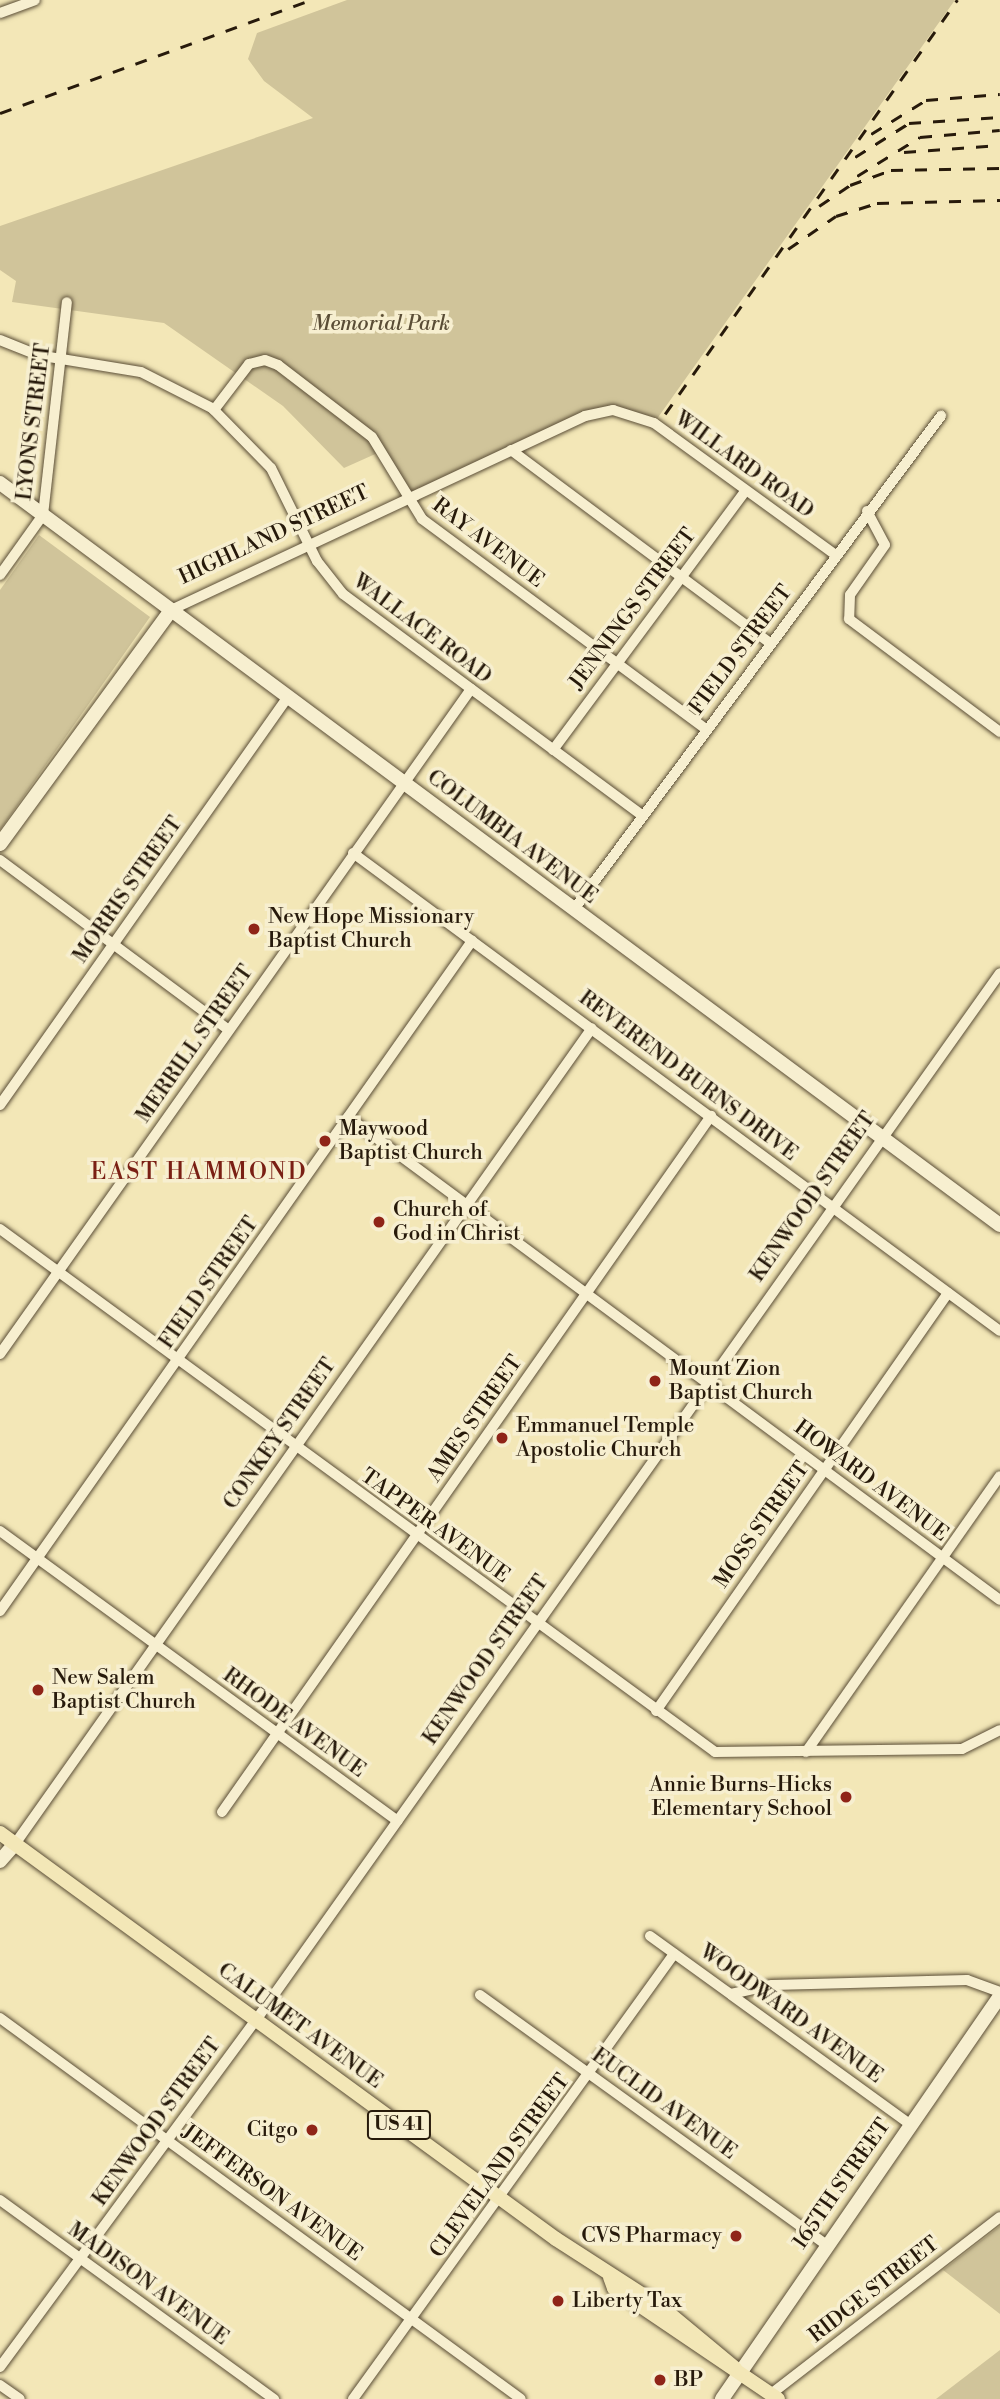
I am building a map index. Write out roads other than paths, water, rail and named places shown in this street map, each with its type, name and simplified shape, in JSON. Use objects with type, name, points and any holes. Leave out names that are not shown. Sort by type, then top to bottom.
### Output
[{"type":"main road","name":"CALUMET AVENUE","points":[[0,1833],[610,2277],[624,2295],[774,2397]]},
{"type":"street","points":[[0,13],[35,0]]},
{"type":"street","name":"LYONS STREET","points":[[0,575],[43,515],[68,302]]},
{"type":"street","name":"WALLACE ROAD","points":[[0,340],[60,358],[141,372],[214,410],[271,468],[309,542],[342,594],[643,816]]},
{"type":"street","name":"RAY AVENUE","points":[[214,410],[249,364],[272,362],[372,438],[422,519],[706,729]]},
{"type":"street","name":"HIGHLAND STREET","points":[[0,844],[171,610],[309,542],[585,416],[626,411]]},
{"type":"street","name":"WILLARD ROAD","points":[[626,411],[654,423],[835,555]]},
{"type":"street","name":"FIELD STREET","points":[[574,909],[867,511],[941,416]]},
{"type":"street","points":[[511,450],[770,643]]},
{"type":"street","name":"COLUMBIA AVENUE","points":[[0,483],[1000,1225]]},
{"type":"street","name":"JENNINGS STREET","points":[[553,750],[745,491]]},
{"type":"street","points":[[867,511],[885,545],[850,594],[849,619],[1000,732]]},
{"type":"street","name":"MERRILL STREET","points":[[0,1354],[402,782],[471,690]]},
{"type":"street","name":"MORRIS STREET","points":[[0,1105],[288,697]]},
{"type":"street","name":"REVEREND BURNS DRIVE","points":[[353,853],[1000,1331]]},
{"type":"street","points":[[0,860],[229,1030]]},
{"type":"street","name":"FIELD STREET","points":[[0,1612],[472,941]]},
{"type":"street","name":"KENWOOD STREET","points":[[0,2367],[256,2020],[880,1136],[1000,973]]},
{"type":"street","name":"CONKEY STREET","points":[[0,1861],[157,1646],[592,1028]]},
{"type":"street","name":"AMES STREET","points":[[222,1812],[712,1116]]},
{"type":"street","name":"HOWARD AVENUE","points":[[348,1117],[1000,1600]]},
{"type":"street","name":"TAPPER AVENUE","points":[[0,1229],[416,1536],[715,1752],[971,1747],[1000,1730]]},
{"type":"street","name":"MOSS STREET","points":[[656,1711],[948,1293]]},
{"type":"street","points":[[806,1752],[1000,1476]]},
{"type":"street","name":"RHODE AVENUE","points":[[0,1531],[397,1821]]},
{"type":"street","name":"WOODWARD AVENUE","points":[[650,1936],[910,2124]]},
{"type":"street","name":"CLEVELAND STREET","points":[[354,2399],[502,2199],[674,1954]]},
{"type":"street","points":[[731,1994],[772,1985],[967,1980],[1000,1994]]},
{"type":"street","name":"EUCLID AVENUE","points":[[480,1994],[825,2244]]},
{"type":"street","name":"165TH STREET","points":[[722,2399],[738,2370],[1000,1994]]},
{"type":"street","name":"JEFFERSON AVENUE","points":[[0,2018],[521,2399]]},
{"type":"street","name":"MADISON AVENUE","points":[[0,2200],[274,2399]]},
{"type":"street","name":"RIDGE STREET","points":[[774,2397],[1000,2217]]},
{"type":"street","points":[[0,2385],[20,2399]]},
{"type":"railway","points":[[0,113],[310,0]]},
{"type":"railway","points":[[665,414],[957,0]]},
{"type":"railway","points":[[871,134],[926,100],[1000,94]]},
{"type":"railway","points":[[855,157],[909,123],[1000,117]]},
{"type":"railway","points":[[857,176],[920,137],[1000,130]]},
{"type":"railway","points":[[904,152],[1000,145]]},
{"type":"railway","points":[[819,206],[850,185],[891,170],[1000,168]]},
{"type":"railway","points":[[788,249],[836,216],[877,203],[1000,200]]},
{"type":"place","name":"New Hope Missionary Baptist Church","points":[[254,929]]},
{"type":"place","name":"Maywood Baptist Church","points":[[325,1141]]},
{"type":"place","name":"Church of God in Christ","points":[[379,1222]]},
{"type":"place","name":"Mount Zion Baptist Church","points":[[655,1381]]},
{"type":"place","name":"Emmanuel Temple Apostolic Church","points":[[502,1438]]},
{"type":"place","name":"New Salem Baptist Church","points":[[38,1690]]},
{"type":"place","name":"Annie Burns-Hicks Elementary School","points":[[846,1797]]},
{"type":"place","name":"Citgo","points":[[312,2130]]},
{"type":"place","name":"CVS Pharmacy","points":[[736,2236]]},
{"type":"place","name":"Liberty Tax","points":[[558,2301]]},
{"type":"place","name":"BP","points":[[660,2380]]},
{"type":"district","name":"EAST HAMMOND","points":[[199,1172]]},
{"type":"park label","name":"Memorial Park","points":[[381,324]]}]
